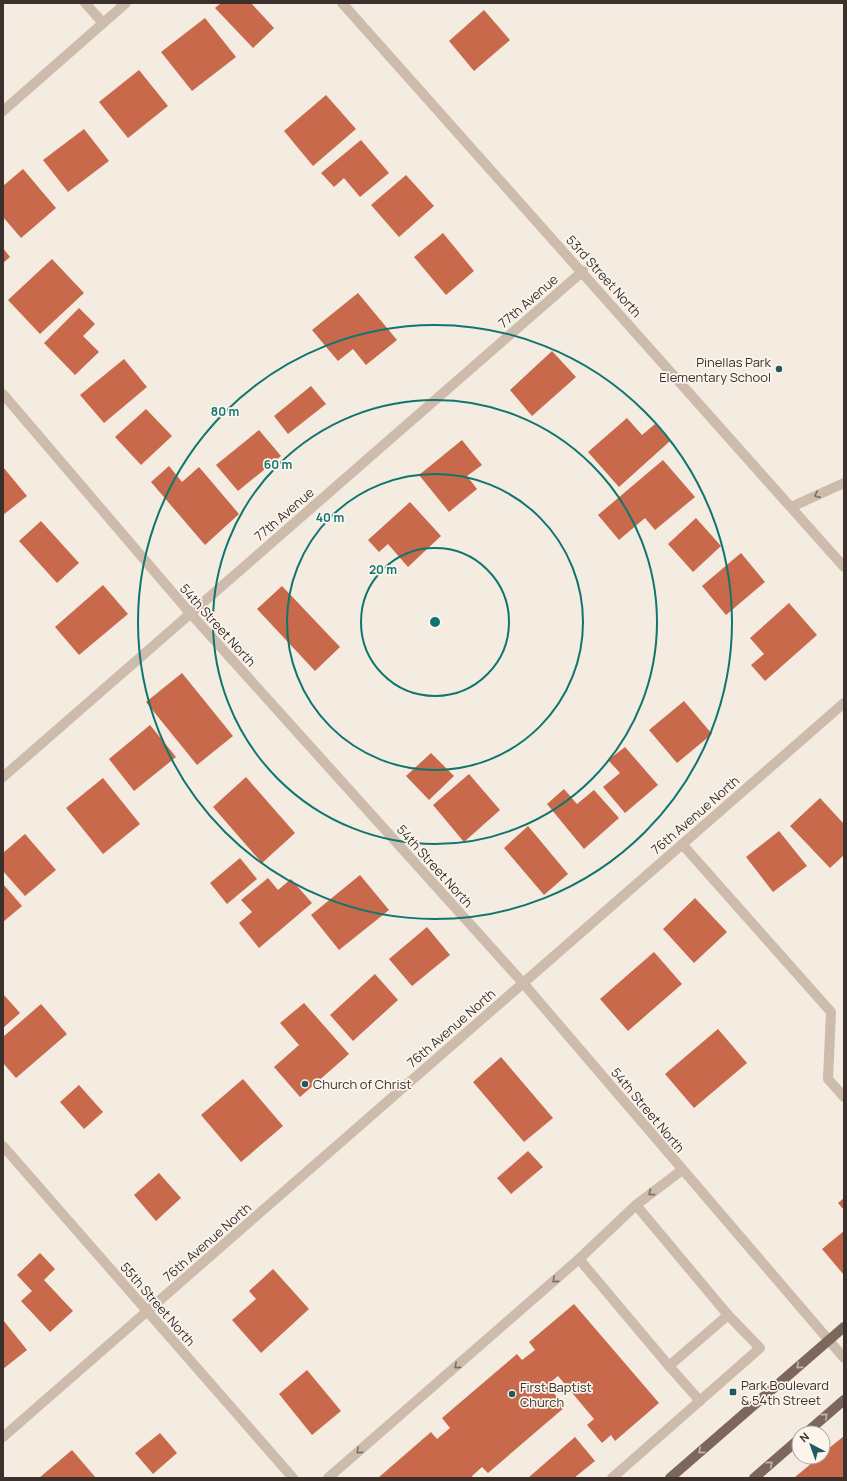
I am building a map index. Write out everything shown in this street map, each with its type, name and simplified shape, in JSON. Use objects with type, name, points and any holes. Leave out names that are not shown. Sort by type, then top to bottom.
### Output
[{"type":"main road","points":[[670,1478],[844,1326]]},
{"type":"main road","points":[[815,1425],[844,1400]]},
{"type":"main road","points":[[754,1478],[791,1446]]},
{"type":"street","points":[[85,3],[103,23]]},
{"type":"street","points":[[3,111],[126,3]]},
{"type":"street","name":"53rd Street North","points":[[342,3],[844,567]]},
{"type":"street","name":"77th Avenue","points":[[3,777],[582,271]]},
{"type":"street","name":"54th Street North","points":[[3,394],[190,613],[523,983],[844,1358]]},
{"type":"street","points":[[791,507],[844,483]]},
{"type":"street","name":"76th Avenue North","points":[[3,1437],[844,703]]},
{"type":"street","points":[[682,844],[831,1012],[828,1079],[844,1097]]},
{"type":"street","name":"55th Street North","points":[[3,1146],[293,1478]]},
{"type":"street","points":[[328,1478],[579,1259],[636,1205],[682,1170]]},
{"type":"street","points":[[619,1476],[760,1348],[728,1315],[636,1205]]},
{"type":"street","points":[[579,1259],[700,1401]]},
{"type":"street","points":[[669,1366],[728,1315]]},
{"type":"building","points":[[221,3],[251,3],[274,28],[253,48],[215,8]]},
{"type":"building","points":[[484,10],[510,40],[474,71],[449,41]]},
{"type":"building","points":[[205,18],[236,57],[192,91],[161,52]]},
{"type":"building","points":[[139,70],[168,106],[128,138],[99,102]]},
{"type":"building","points":[[326,95],[356,129],[313,166],[284,131]]},
{"type":"building","points":[[84,129],[109,161],[68,192],[43,160]]},
{"type":"building","points":[[361,140],[389,173],[360,197],[344,178],[334,187],[321,173]]},
{"type":"building","points":[[23,169],[56,208],[21,238],[3,217],[3,186]]},
{"type":"building","points":[[406,175],[434,206],[399,237],[371,205]]},
{"type":"building","points":[[443,233],[474,271],[446,295],[414,257]]},
{"type":"building","points":[[3,248],[10,257],[3,263]]},
{"type":"building","points":[[52,259],[84,293],[40,334],[8,300]]},
{"type":"building","points":[[358,293],[397,340],[366,365],[353,349],[338,361],[312,330]]},
{"type":"building","points":[[79,308],[95,324],[83,336],[99,352],[75,375],[44,343]]},
{"type":"building","points":[[552,351],[576,377],[532,416],[510,390]]},
{"type":"building","points":[[124,359],[147,387],[104,423],[80,395]]},
{"type":"building","points":[[311,386],[326,404],[288,434],[274,416]]},
{"type":"building","points":[[146,409],[172,436],[141,465],[115,437]]},
{"type":"building","points":[[627,418],[642,435],[655,424],[670,441],[619,487],[588,452]]},
{"type":"building","points":[[259,430],[281,456],[238,491],[216,465]]},
{"type":"building","points":[[462,440],[482,465],[467,476],[477,489],[449,512],[419,475]]},
{"type":"building","points":[[663,460],[695,497],[655,530],[645,518],[619,540],[598,515]]},
{"type":"building","points":[[169,466],[182,482],[199,467],[239,514],[205,545],[151,482]]},
{"type":"building","points":[[3,467],[27,496],[3,515]]},
{"type":"building","points":[[410,502],[441,536],[408,567],[388,544],[379,552],[368,540]]},
{"type":"building","points":[[696,518],[721,546],[693,572],[668,544]]},
{"type":"building","points":[[41,521],[79,563],[57,583],[19,541]]},
{"type":"building","points":[[741,553],[765,582],[726,615],[702,586]]},
{"type":"building","points":[[103,585],[128,614],[79,655],[55,627]]},
{"type":"building","points":[[282,586],[340,647],[315,671],[257,609]]},
{"type":"building","points":[[789,603],[817,635],[765,681],[751,665],[764,654],[750,638]]},
{"type":"building","points":[[182,673],[233,736],[197,765],[146,702]]},
{"type":"building","points":[[684,701],[712,734],[677,763],[649,730]]},
{"type":"building","points":[[150,725],[176,757],[134,791],[109,759]]},
{"type":"building","points":[[625,747],[658,785],[625,813],[603,787],[620,773],[608,760]]},
{"type":"building","points":[[431,753],[454,776],[429,800],[406,776]]},
{"type":"building","points":[[469,774],[500,810],[464,842],[433,805]]},
{"type":"building","points":[[246,777],[295,833],[262,863],[213,807]]},
{"type":"building","points":[[103,778],[140,824],[103,854],[66,808]]},
{"type":"building","points":[[564,789],[577,804],[594,790],[619,818],[584,849],[547,804]]},
{"type":"building","points":[[820,798],[844,824],[844,855],[830,868],[790,826]]},
{"type":"building","points":[[528,826],[568,874],[544,895],[504,848]]},
{"type":"building","points":[[779,831],[807,866],[773,892],[746,857]]},
{"type":"building","points":[[25,834],[56,870],[25,896],[3,871],[3,853]]},
{"type":"building","points":[[240,858],[257,879],[227,904],[210,883]]},
{"type":"building","points":[[360,875],[389,910],[339,950],[311,915]]},
{"type":"building","points":[[268,878],[278,890],[291,879],[312,903],[259,948],[239,923],[252,912],[241,900]]},
{"type":"building","points":[[3,884],[22,906],[3,922]]},
{"type":"building","points":[[695,898],[727,932],[694,963],[663,929]]},
{"type":"building","points":[[427,927],[450,955],[412,986],[389,959]]},
{"type":"building","points":[[654,952],[682,984],[628,1031],[600,999]]},
{"type":"building","points":[[375,974],[398,1000],[353,1041],[330,1015]]},
{"type":"building","points":[[3,994],[20,1013],[3,1028]]},
{"type":"building","points":[[304,1003],[349,1054],[300,1097],[274,1067],[299,1045],[280,1023]]},
{"type":"building","points":[[41,1004],[67,1034],[16,1078],[3,1063],[3,1037]]},
{"type":"building","points":[[718,1029],[747,1063],[694,1108],[665,1074]]},
{"type":"building","points":[[501,1057],[553,1118],[524,1142],[473,1082]]},
{"type":"building","points":[[243,1079],[283,1126],[241,1162],[201,1115]]},
{"type":"building","points":[[79,1085],[103,1112],[84,1129],[60,1102]]},
{"type":"building","points":[[528,1151],[543,1167],[511,1194],[497,1178]]},
{"type":"building","points":[[159,1173],[181,1198],[156,1221],[134,1195]]},
{"type":"building","points":[[844,1198],[844,1210],[838,1203]]},
{"type":"building","points":[[844,1231],[844,1275],[822,1249]]},
{"type":"building","points":[[40,1253],[55,1269],[44,1280],[73,1311],[50,1332],[21,1301],[32,1291],[17,1275]]},
{"type":"building","points":[[273,1269],[309,1309],[261,1353],[232,1320],[256,1299],[249,1291]]},
{"type":"building","name":"First Baptist Church","points":[[574,1304],[659,1403],[615,1441],[611,1435],[602,1443],[587,1425],[594,1419],[558,1376],[547,1385],[565,1407],[488,1473],[482,1467],[472,1476],[473,1478],[378,1478],[431,1432],[437,1439],[450,1428],[442,1418],[517,1354],[522,1360],[535,1350],[529,1342]]},
{"type":"building","points":[[3,1320],[27,1350],[3,1369]]},
{"type":"building","points":[[307,1370],[341,1411],[312,1435],[279,1394]]},
{"type":"building","points":[[160,1433],[177,1453],[153,1474],[135,1453]]},
{"type":"building","points":[[844,1436],[844,1478],[794,1478],[809,1465],[831,1465],[831,1447]]},
{"type":"building","points":[[575,1437],[595,1461],[574,1478],[528,1478]]},
{"type":"building","points":[[72,1450],[96,1478],[39,1478]]},
{"type":"place","name":"Pinellas Park Elementary School","points":[[779,369]]},
{"type":"place","name":"Church of Christ","points":[[305,1084]]},
{"type":"place","name":"Park Boulevard & 54th Street","points":[[733,1392]]},
{"type":"place","name":"First Baptist Church","points":[[512,1394]]}]
